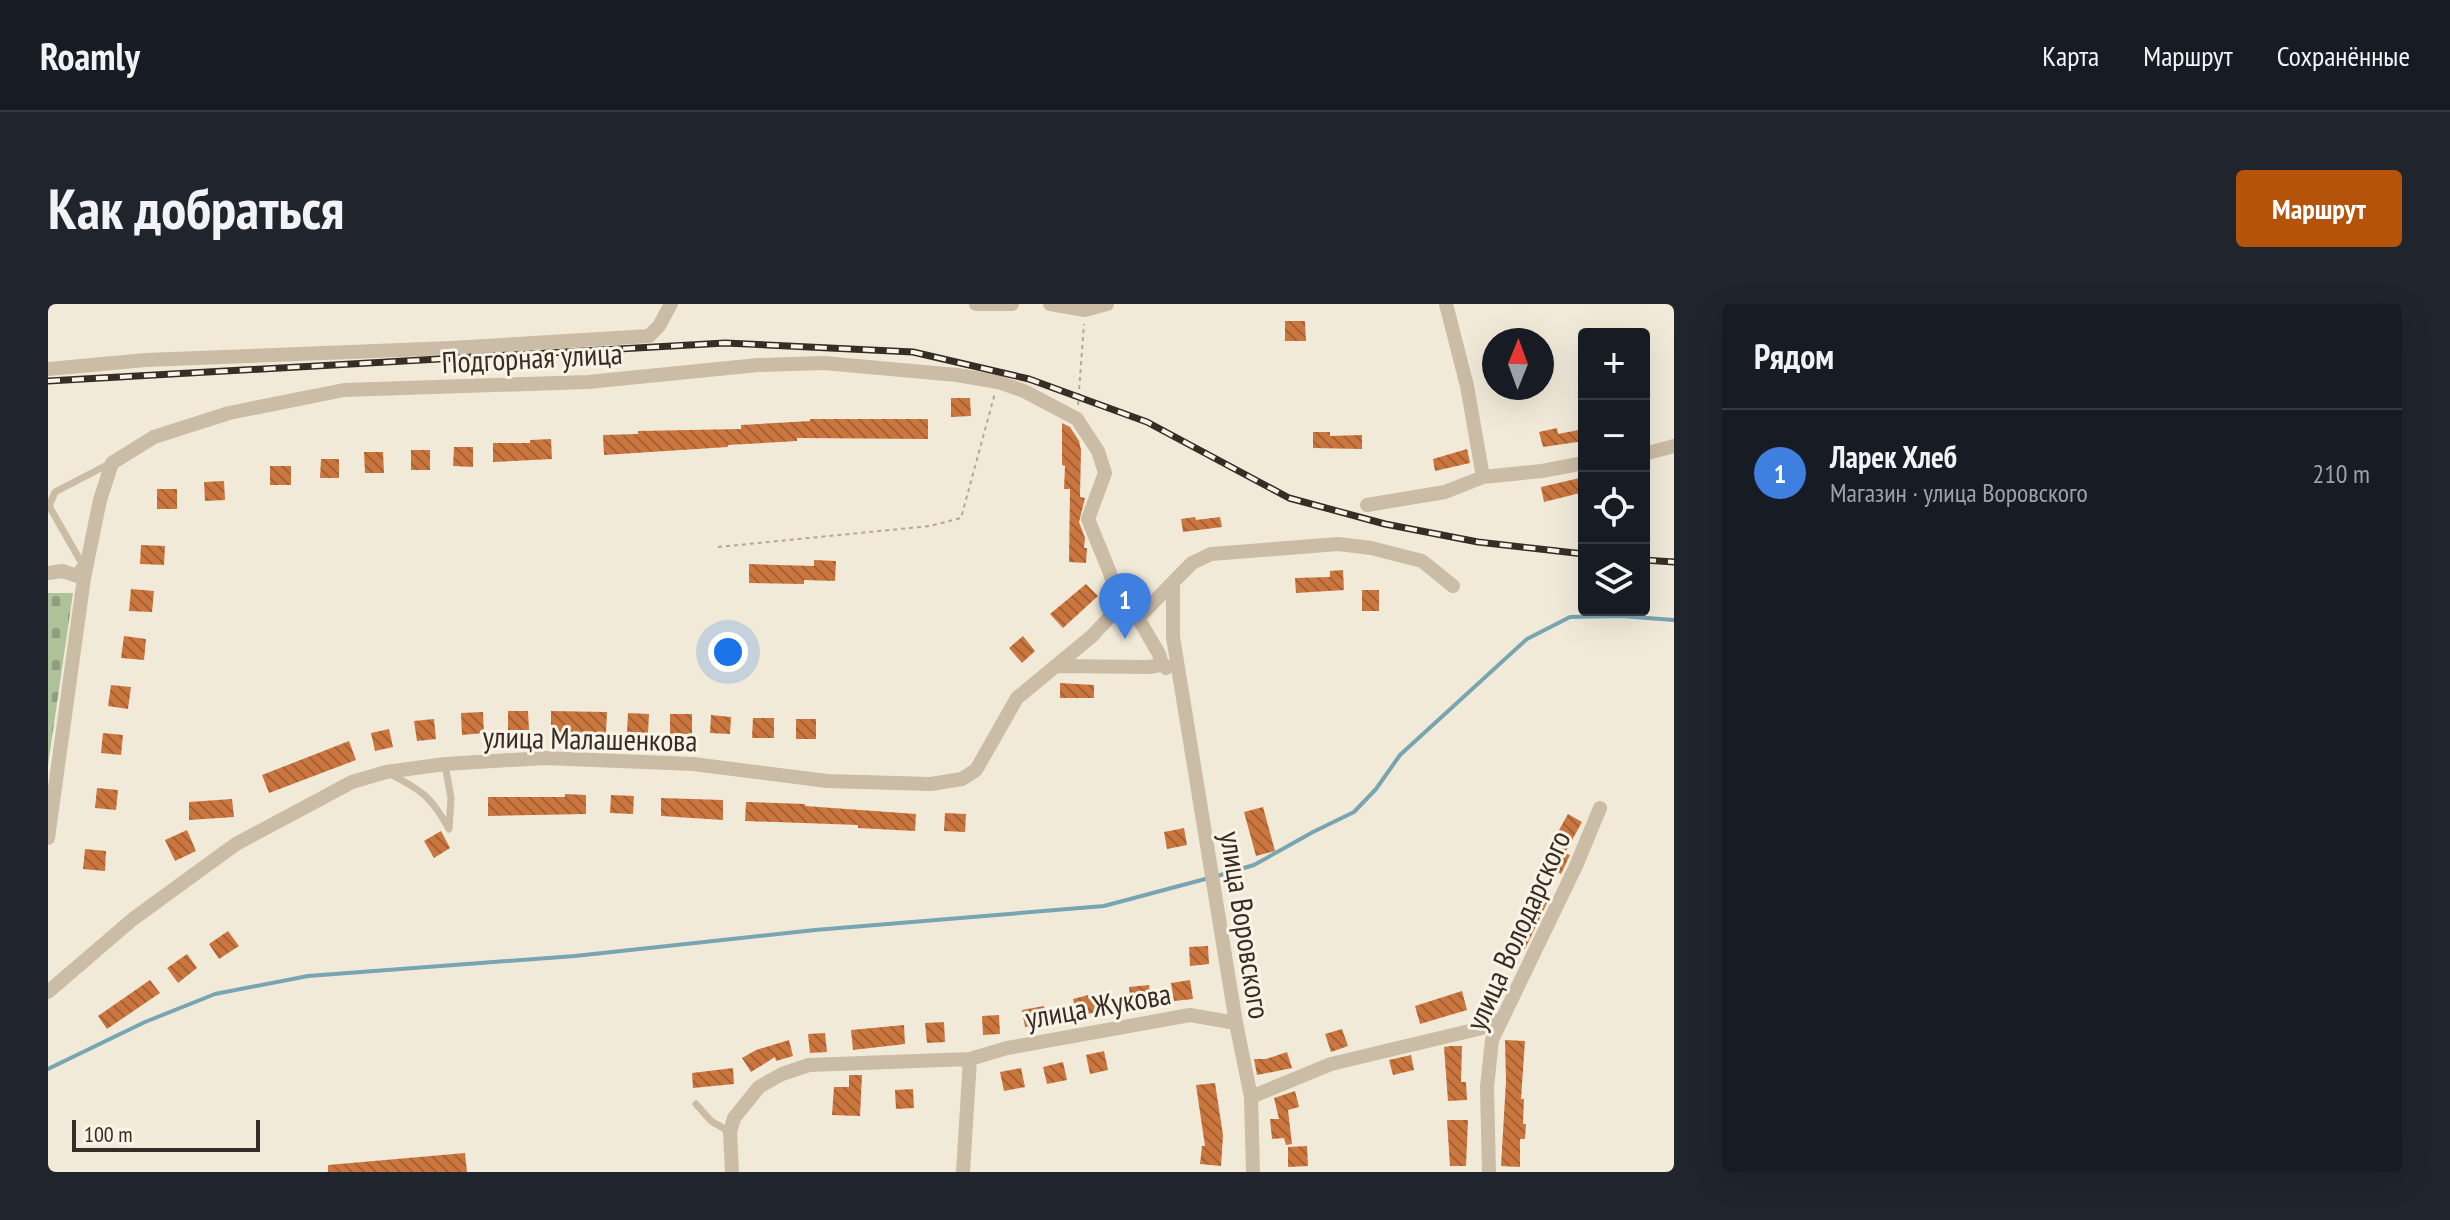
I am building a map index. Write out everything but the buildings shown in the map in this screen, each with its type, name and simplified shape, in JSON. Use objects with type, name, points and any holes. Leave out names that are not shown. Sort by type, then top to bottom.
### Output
[{"type":"street","points":[[48,369],[146,360],[451,348],[649,336],[659,326],[671,304]]},
{"type":"street","points":[[976,304],[1012,304]]},
{"type":"street","points":[[1050,304],[1085,310],[1107,304]]},
{"type":"street","points":[[1446,304],[1467,386],[1483,477]]},
{"type":"street","name":"Подгорная улица","points":[[112,463],[154,437],[229,413],[344,390],[588,382],[758,365],[824,363],[957,375],[998,382],[1024,391],[1077,419]]},
{"type":"street","points":[[1077,419],[1098,451],[1105,473],[1088,519],[1110,573],[1119,607],[1138,618],[1161,661],[1182,687]]},
{"type":"street","points":[[1650,452],[1674,446]]},
{"type":"street","points":[[48,838],[84,578],[100,500],[112,463]]},
{"type":"street","points":[[1367,505],[1445,492],[1483,477],[1578,464]]},
{"type":"street","points":[[1138,618],[1192,563],[1211,554],[1338,544],[1371,548],[1422,561],[1453,586]]},
{"type":"street","points":[[80,560],[84,578]]},
{"type":"street","points":[[48,573],[62,571],[84,578]]},
{"type":"street","name":"улица Воровского","points":[[1173,582],[1173,637],[1214,894],[1251,1097],[1253,1172]]},
{"type":"street","name":"улица Малашенкова","points":[[48,992],[133,919],[236,844],[352,782],[386,772],[445,764],[545,758],[693,764],[827,781],[931,784],[962,779],[976,770],[1017,698],[1092,636],[1119,607]]},
{"type":"street","points":[[1055,666],[1148,667],[1156,666],[1161,661]]},
{"type":"street","name":"улица Володарского","points":[[1489,1172],[1489,1058],[1492,1040],[1576,866],[1600,808]]},
{"type":"street","name":"улица Жукова","points":[[730,1132],[734,1118],[759,1087],[782,1074],[809,1065],[970,1059],[1007,1048],[1190,1015],[1236,1023]]},
{"type":"street","points":[[1251,1097],[1331,1064],[1482,1028],[1502,1019]]},
{"type":"street","points":[[1462,1033],[1478,1043],[1489,1058]]},
{"type":"street","points":[[963,1172],[970,1059]]},
{"type":"street","points":[[730,1132],[732,1172]]},
{"type":"lane","points":[[80,560],[49,503],[55,492],[112,463]]},
{"type":"lane","points":[[386,772],[418,789],[436,805],[449,829],[451,798],[445,764]]},
{"type":"lane","points":[[696,1104],[711,1121],[730,1132]]},
{"type":"path","points":[[1077,419],[1085,310]]},
{"type":"path","points":[[718,547],[930,526],[961,518],[998,382]]},
{"type":"green space","points":[[48,593],[73,593],[48,765]]},
{"type":"waterway","points":[[1217,876],[1254,865],[1354,812],[1376,789],[1400,755],[1527,639],[1570,617],[1621,616],[1674,620]]},
{"type":"waterway","points":[[48,1069],[145,1022],[215,994],[308,976],[575,956],[815,930],[1104,906],[1209,878]]},
{"type":"railway","points":[[48,381],[725,343],[913,352],[1029,379],[1147,422],[1289,498],[1385,524],[1478,542],[1578,553]]},
{"type":"railway","points":[[1650,560],[1674,562]]},
{"type":"place","name":"Ларек Хлеб","points":[[1125,639]]}]
